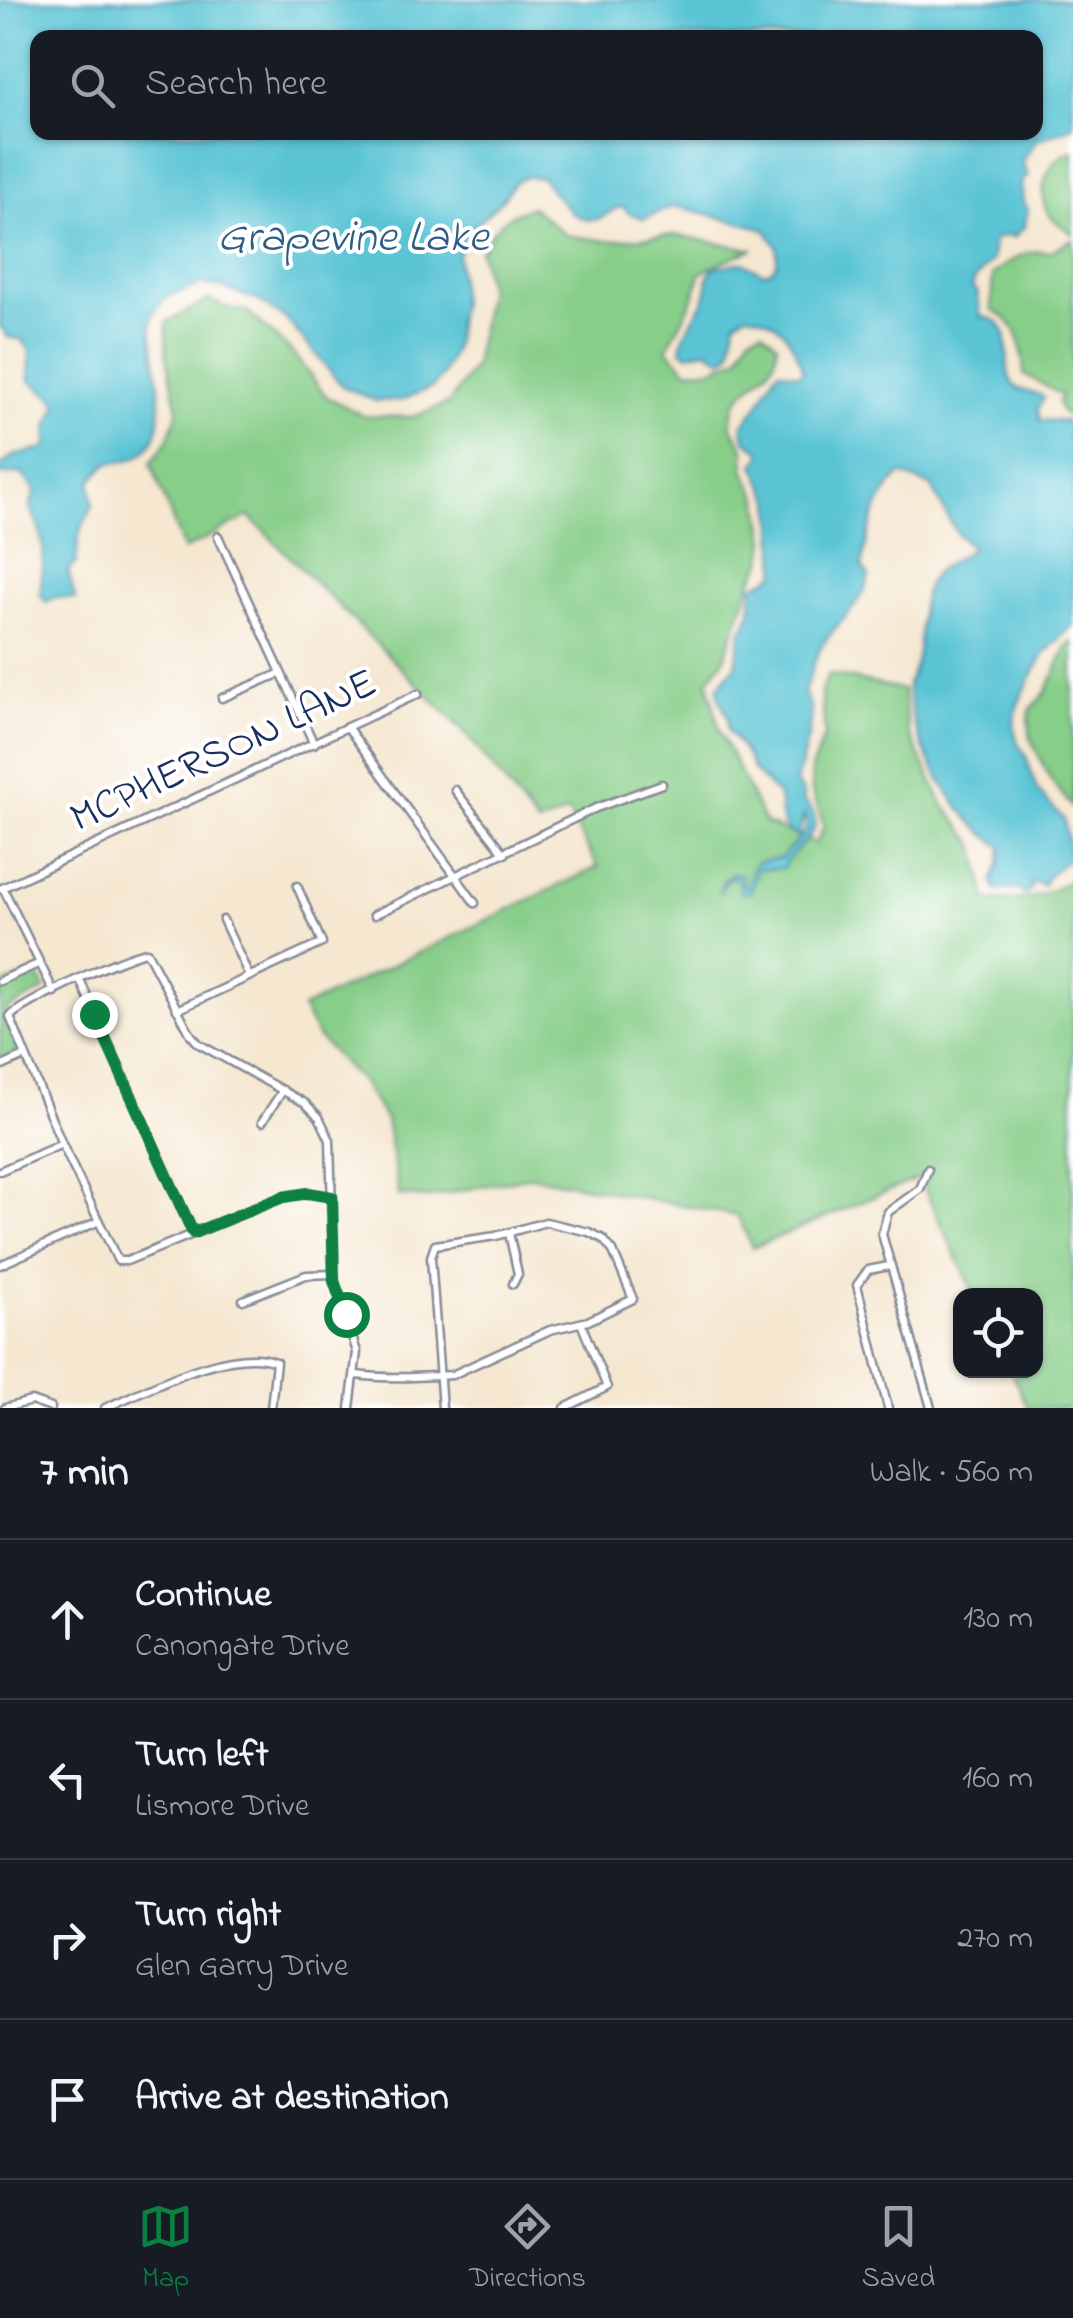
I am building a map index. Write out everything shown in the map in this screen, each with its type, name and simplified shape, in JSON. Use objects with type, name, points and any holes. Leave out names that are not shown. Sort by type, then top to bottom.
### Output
[{"type":"street","points":[[218,536],[314,744]]},
{"type":"street","points":[[222,698],[281,672]]},
{"type":"street","name":"MCPHERSON LANE","points":[[2,888],[418,694]]},
{"type":"street","points":[[348,728],[475,903]]},
{"type":"street","points":[[374,914],[596,808],[662,784]]},
{"type":"street","points":[[454,790],[505,854]]},
{"type":"street","points":[[177,1010],[322,944],[297,886]]},
{"type":"street","points":[[2,888],[54,992]]},
{"type":"street","points":[[223,920],[249,976]]},
{"type":"street","points":[[332,1197],[308,1193],[283,1197],[127,1261],[118,1261],[62,1144],[10,1017],[16,1010],[54,992],[148,952],[199,1044],[311,1108],[330,1140],[332,1197],[334,1274],[357,1347],[350,1408]]},
{"type":"street","points":[[0,981],[40,963]]},
{"type":"street","points":[[80,980],[193,1233]]},
{"type":"street","points":[[0,1068],[26,1056]]},
{"type":"street","points":[[262,1122],[282,1090]]},
{"type":"street","points":[[0,1171],[62,1144]]},
{"type":"street","points":[[928,1169],[920,1190],[892,1207],[884,1218],[882,1234],[931,1408]]},
{"type":"street","points":[[0,1265],[97,1222]]},
{"type":"street","points":[[356,1376],[440,1376],[472,1367],[550,1330],[580,1324],[632,1299],[613,1251],[600,1236],[546,1222],[509,1233],[435,1245],[431,1258],[440,1376],[442,1408]]},
{"type":"street","points":[[509,1233],[518,1274],[514,1284]]},
{"type":"street","points":[[888,1408],[857,1285],[868,1270],[889,1266]]},
{"type":"street","points":[[243,1300],[306,1275],[334,1274]]},
{"type":"street","points":[[565,1408],[608,1387],[580,1324]]},
{"type":"street","points":[[105,1408],[120,1405],[174,1378],[237,1359],[268,1359],[276,1362],[278,1370],[271,1408]]},
{"type":"street","points":[[5,1408],[31,1401],[51,1408]]},
{"type":"green space","points":[[1073,151],[1073,234],[1050,216],[1043,195],[1051,167]]},
{"type":"green space","points":[[532,207],[566,235],[607,241],[673,235],[752,249],[700,274],[667,349],[687,370],[712,369],[739,357],[750,335],[762,330],[777,343],[769,369],[736,402],[731,426],[744,448],[745,472],[759,498],[766,540],[763,562],[753,578],[724,659],[708,681],[720,732],[765,823],[816,843],[824,826],[812,791],[811,769],[825,734],[821,691],[829,674],[903,690],[908,732],[943,804],[975,844],[987,900],[1032,897],[1073,878],[1073,1408],[1028,1408],[1014,1378],[1043,1378],[1043,1288],[972,1288],[919,1178],[752,1248],[738,1216],[531,1176],[426,1198],[399,1195],[386,1120],[363,1084],[318,1037],[302,1008],[598,867],[568,812],[538,825],[465,732],[249,516],[184,550],[151,463],[169,438],[178,410],[166,352],[167,322],[209,300],[229,309],[247,311],[291,351],[326,396],[364,416],[413,417],[449,403],[474,366],[488,288],[480,251],[490,235],[515,213]]},
{"type":"green space","points":[[1073,239],[1073,418],[1062,412],[1058,404],[1061,395],[1024,374],[1021,345],[1013,328],[1008,320],[991,310],[993,274],[1020,256],[1050,252]]},
{"type":"green space","points":[[1073,642],[1073,808],[1051,780],[1031,740],[1029,723],[1030,710],[1046,692],[1067,646]]},
{"type":"green space","points":[[37,971],[45,990],[8,1009],[5,1018],[19,1050],[0,1062],[0,986]]},
{"type":"water","name":"Grapevine Lake","points":[[0,0],[1073,0],[1073,126],[1043,138],[1043,30],[30,30],[30,140],[1037,140],[1022,161],[1028,176],[1021,182],[1028,209],[1025,226],[1013,238],[1010,235],[994,239],[992,260],[972,288],[977,291],[981,317],[994,320],[1005,335],[1014,385],[1044,397],[1038,409],[1040,420],[1066,421],[1071,432],[1068,438],[1073,448],[1073,625],[1045,653],[1018,704],[1014,724],[1037,790],[1064,819],[1070,857],[1047,877],[1043,886],[1031,882],[1031,889],[1025,894],[1017,889],[996,890],[993,881],[1002,847],[962,811],[923,747],[914,724],[907,684],[917,657],[923,600],[936,571],[972,547],[957,534],[931,486],[901,474],[885,494],[870,529],[862,567],[869,576],[866,586],[821,647],[804,692],[811,709],[809,733],[796,783],[812,811],[813,829],[783,868],[758,869],[751,892],[741,893],[735,877],[727,879],[719,893],[724,880],[732,873],[742,875],[743,885],[748,887],[753,867],[758,862],[781,858],[805,832],[807,824],[804,815],[799,835],[793,835],[784,825],[778,795],[754,771],[728,730],[718,687],[736,665],[741,633],[751,612],[753,586],[777,570],[772,502],[754,465],[761,457],[760,450],[745,440],[742,426],[779,370],[797,374],[803,371],[784,332],[758,316],[746,314],[736,321],[731,352],[723,359],[706,350],[688,354],[682,350],[685,332],[705,298],[713,268],[743,262],[763,273],[771,271],[777,263],[777,247],[765,229],[680,207],[644,219],[628,213],[624,207],[616,208],[591,220],[566,208],[541,177],[514,182],[504,198],[466,234],[458,255],[460,300],[454,350],[441,377],[433,387],[402,400],[376,401],[342,386],[286,319],[258,300],[202,284],[166,297],[153,313],[151,324],[159,389],[157,432],[148,448],[132,459],[108,463],[91,481],[93,505],[79,534],[76,563],[68,570],[75,599],[55,597],[46,602],[40,595],[42,540],[30,508],[35,489],[21,473],[0,475],[0,467],[13,456],[46,448],[49,423],[58,405],[30,381],[29,349],[21,339],[8,337],[0,326]]},
{"type":"route","points":[[94,1014],[193,1233],[283,1197],[308,1193],[332,1197],[334,1281],[346,1314]]}]
